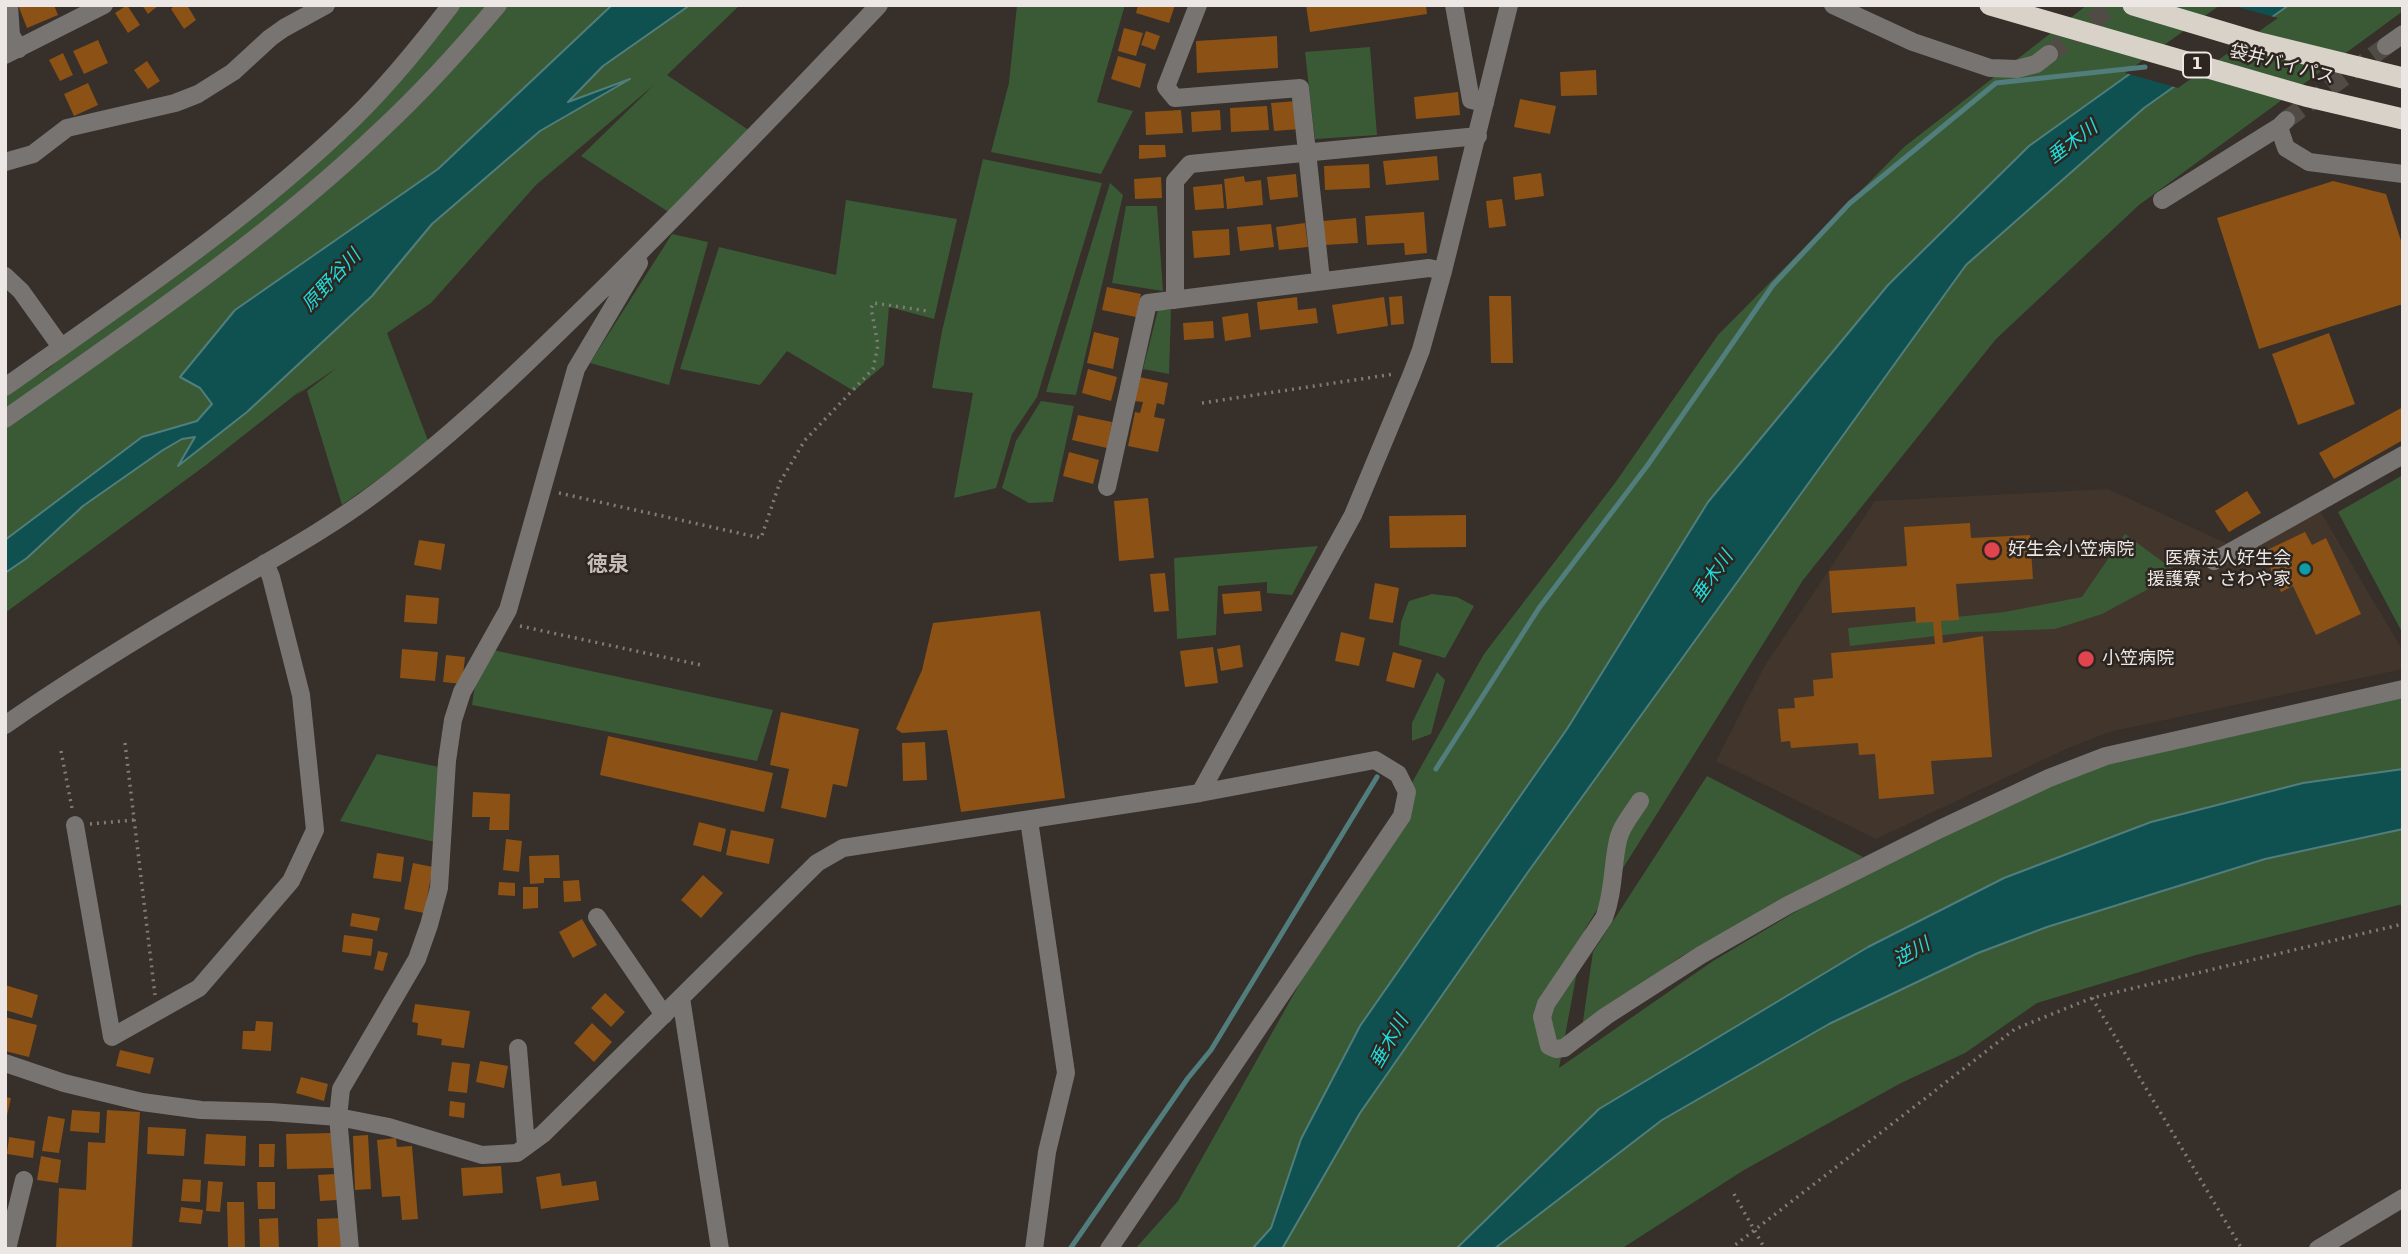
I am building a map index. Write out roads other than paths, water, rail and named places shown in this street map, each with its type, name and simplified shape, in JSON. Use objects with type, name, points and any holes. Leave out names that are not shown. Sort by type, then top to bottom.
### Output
[{"type":"highway","name":"袋井バイパス","points":[[1990,5],[2305,96],[2403,119]]},
{"type":"highway","name":"袋井バイパス","points":[[2133,5],[2347,66],[2403,78]]},
{"type":"street","points":[[9,5],[12,52],[104,5]]},
{"type":"street","points":[[5,162],[33,154],[67,128],[175,103],[198,94],[233,72],[270,37],[326,5]]},
{"type":"street","points":[[5,387],[201,248],[300,167],[356,117],[418,48],[451,5]]},
{"type":"street","points":[[5,419],[230,258],[323,182],[381,130],[440,71],[498,5]]},
{"type":"street","points":[[5,725],[45,697],[311,537],[439,444],[548,343],[653,239],[879,5]]},
{"type":"street","points":[[1198,5],[1166,87],[1175,98],[1300,88],[1321,281]]},
{"type":"street","points":[[1454,5],[1471,100],[1485,103]]},
{"type":"street","points":[[1200,793],[1353,515],[1411,376],[1444,271],[1509,5]]},
{"type":"street","points":[[1833,5],[1913,42],[1990,68],[2017,69],[2036,64],[2049,54]]},
{"type":"street","points":[[2386,46],[2403,34]]},
{"type":"street","points":[[2162,200],[2282,123],[2286,148],[2309,162],[2403,174]]},
{"type":"street","points":[[1175,300],[1175,181],[1190,164],[1478,136]]},
{"type":"street","points":[[350,1249],[338,1117],[341,1089],[417,958],[429,925],[439,888],[447,761],[453,720],[461,692],[508,610],[576,369],[653,239]]},
{"type":"street","points":[[1107,487],[1148,303],[1429,268],[1444,271]]},
{"type":"street","points":[[5,276],[21,291],[61,347]]},
{"type":"street","points":[[2214,561],[2403,455]]},
{"type":"street","points":[[75,825],[112,1037],[199,988],[291,881],[315,830],[301,695],[271,577],[265,563]]},
{"type":"street","points":[[1640,802],[1622,828],[1618,840],[1610,903],[1604,918],[1546,1004],[1542,1017],[1549,1046],[1556,1049],[1564,1048],[1606,1016],[1701,955],[1788,905],[2049,778],[2106,755],[2403,689]]},
{"type":"street","points":[[5,1063],[64,1083],[142,1102],[201,1110],[338,1117],[389,1127],[482,1155],[517,1153],[543,1134],[817,863],[843,848],[1200,793],[1375,760],[1398,774],[1407,792],[1402,816],[1109,1249]]},
{"type":"street","points":[[1029,820],[1066,1073],[1047,1152],[1034,1249]]},
{"type":"street","points":[[597,916],[664,1014]]},
{"type":"street","points":[[681,998],[720,1249]]},
{"type":"street","points":[[518,1048],[526,1146]]},
{"type":"street","points":[[7,1249],[24,1180]]},
{"type":"street","points":[[2318,1249],[2403,1198]]},
{"type":"water","name":"原野谷川","points":[[612,5],[690,5],[603,66],[568,102],[630,79],[540,131],[432,224],[372,296],[247,412],[178,466],[195,437],[182,439],[163,450],[83,506],[27,558],[5,573],[5,540],[142,437],[197,421],[212,404],[200,388],[180,377],[235,310],[438,169]]},
{"type":"water","name":"垂木川","points":[[2226,5],[2289,5],[2144,108],[1966,265],[1528,872],[1360,1113],[1282,1249],[1252,1249],[1271,1228],[1301,1139],[1360,1026],[1567,729],[1708,502],[1888,285],[2029,146]]},
{"type":"water","name":"逆川","points":[[2403,769],[2403,829],[2265,859],[2047,927],[1978,953],[1829,1024],[1662,1120],[1494,1249],[1456,1249],[1599,1109],[1868,947],[2004,878],[2151,822],[2303,783]]},
{"type":"waterway","points":[[1436,769],[1539,608],[1647,466],[1773,285],[1850,203],[1996,83],[2145,67]]},
{"type":"waterway","points":[[1070,1249],[1188,1078],[1211,1050],[1377,777]]},
{"type":"tunnel","points":[[2049,54],[2114,5]]},
{"type":"tunnel","points":[[2286,120],[2386,46]]},
{"type":"place","name":"好生会小笠病院","points":[[1992,550]]},
{"type":"place","name":"医療法人好生会 援護寮・さわや家","points":[[2305,569]]},
{"type":"place","name":"小笠病院","points":[[2086,659]]},
{"type":"district","name":"徳泉","points":[[608,566]]}]
